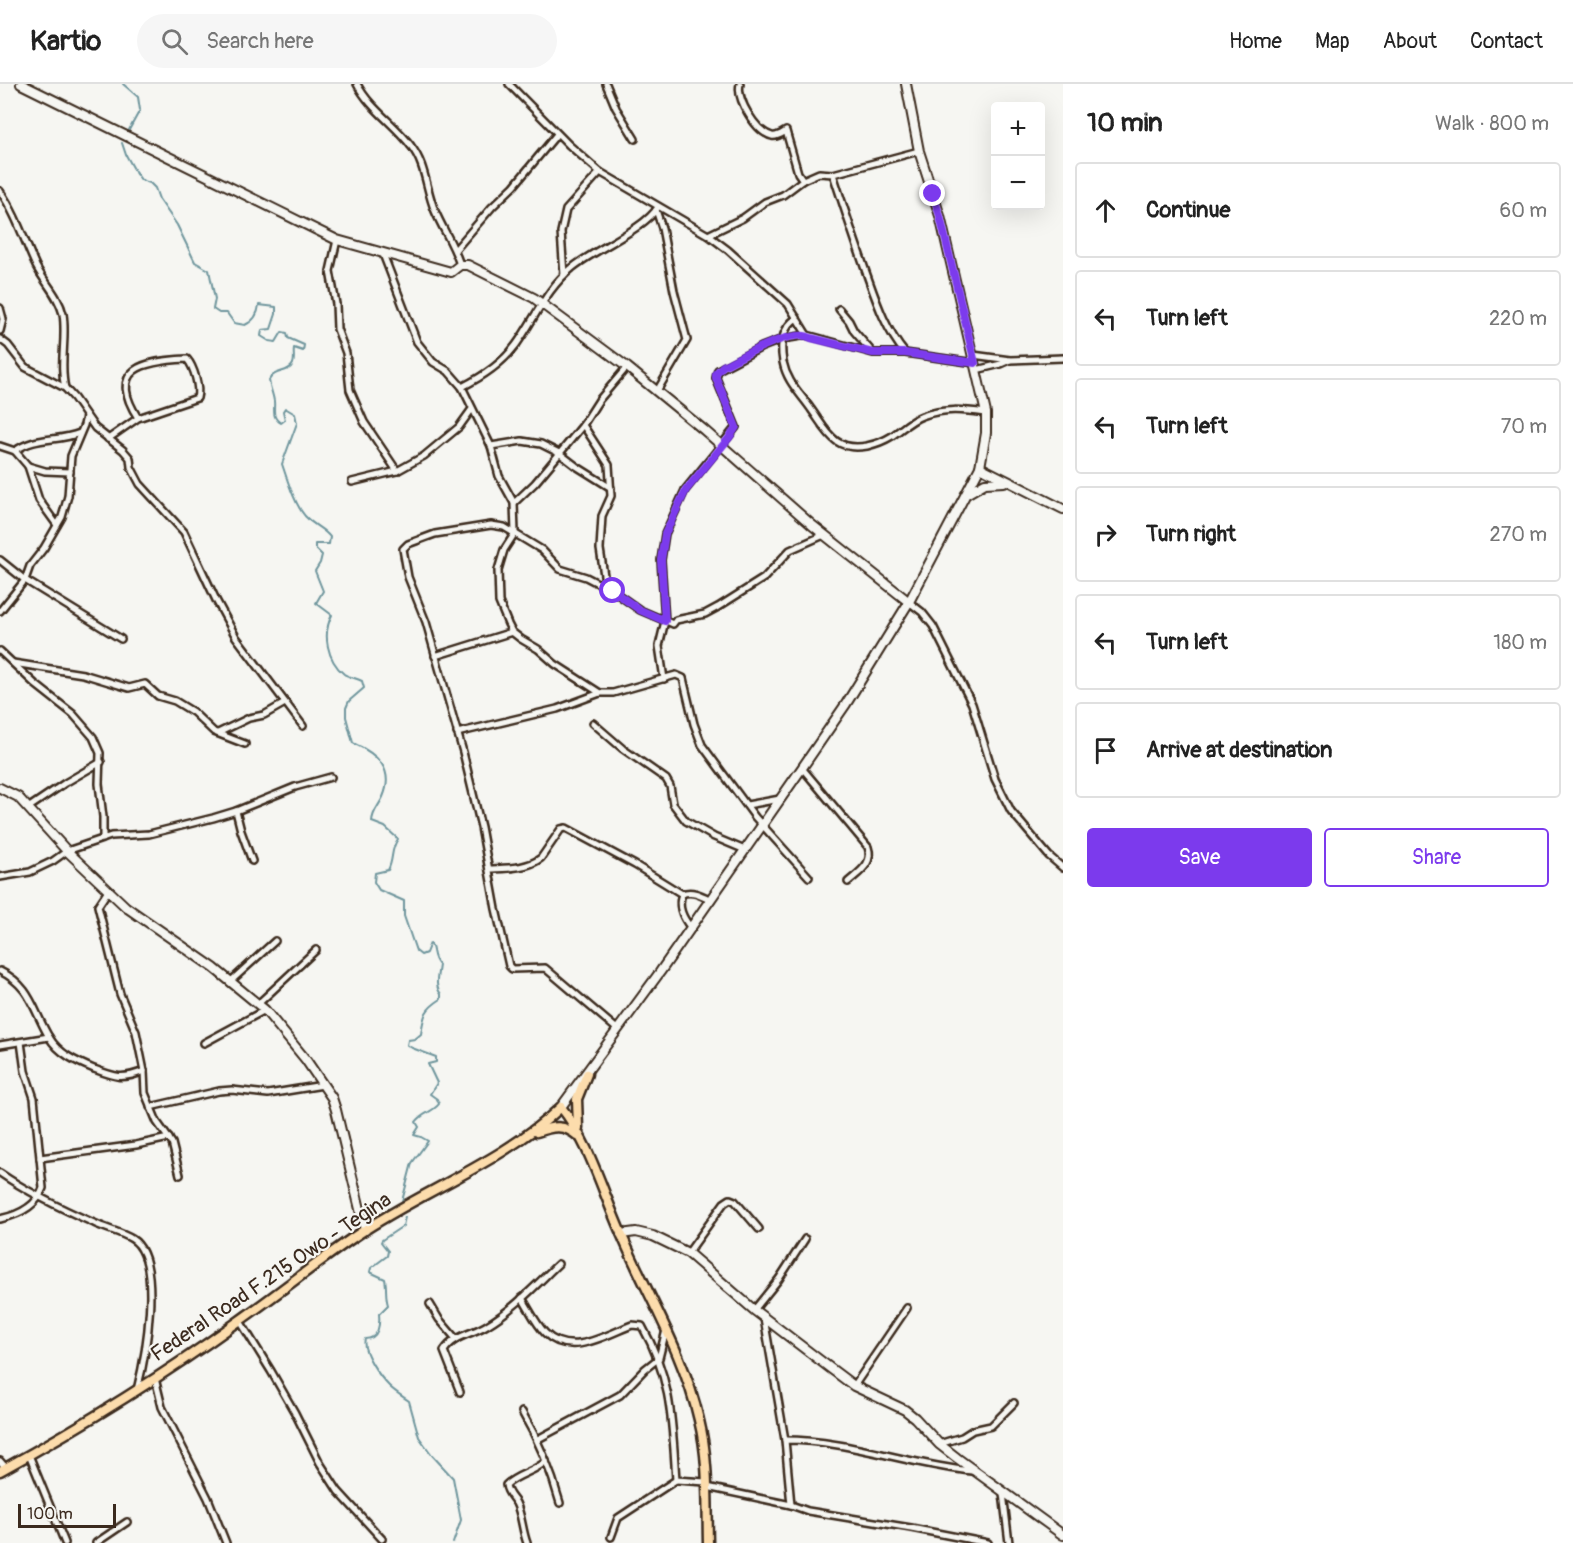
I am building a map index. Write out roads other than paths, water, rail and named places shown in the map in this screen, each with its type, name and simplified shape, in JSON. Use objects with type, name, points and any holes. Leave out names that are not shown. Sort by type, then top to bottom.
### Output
[{"type":"main road","points":[[580,1137],[577,1099],[587,1074]]},
{"type":"main road","points":[[561,1107],[580,1137],[621,1234],[666,1329],[691,1391],[704,1443],[708,1543]]},
{"type":"main road","name":"Federal Road F.215 Owo - Tegina","points":[[2,1467],[29,1455],[137,1390],[240,1321],[365,1230],[531,1134],[561,1107]]},
{"type":"main road","points":[[531,1134],[561,1126],[580,1137]]},
{"type":"street","points":[[21,84],[337,240],[451,272],[459,265],[468,265],[541,302],[657,391],[824,535],[922,612],[933,626],[972,704],[995,779],[1011,811],[1049,856],[1063,868]]},
{"type":"street","points":[[357,84],[375,108],[414,150],[435,211],[455,250],[459,265]]},
{"type":"street","points":[[509,84],[557,134],[600,172],[657,209],[708,235],[788,304],[811,338],[873,353],[905,353],[1001,364],[1010,360]]},
{"type":"street","points":[[606,84],[634,140]]},
{"type":"street","points":[[740,84],[739,90],[746,112],[758,126],[770,136],[777,136],[786,131],[798,173],[803,180]]},
{"type":"street","points":[[561,1107],[711,900],[846,704],[909,602],[980,467],[986,433],[986,413],[940,216],[919,151],[906,84]]},
{"type":"street","points":[[455,250],[492,207],[514,186],[557,134]]},
{"type":"street","points":[[708,235],[743,218],[765,202],[783,195],[803,180],[819,173],[833,174],[919,151]]},
{"type":"street","points":[[564,275],[561,232],[566,210],[600,172]]},
{"type":"street","points":[[833,174],[878,308],[890,333],[905,353]]},
{"type":"street","points":[[0,191],[15,216],[36,266],[61,309],[62,370],[65,388]]},
{"type":"street","points":[[462,387],[488,372],[509,353],[541,302],[564,275],[585,258],[639,225],[657,209]]},
{"type":"street","points":[[657,209],[669,270],[687,340],[657,391]]},
{"type":"street","points":[[337,240],[330,271],[338,329],[348,361],[350,390],[364,422],[397,471]]},
{"type":"street","points":[[383,254],[417,342],[433,362],[448,371],[462,387],[491,446],[499,476],[514,503],[515,533],[504,550],[498,570],[499,602],[512,632],[538,649],[555,664],[600,693]]},
{"type":"street","points":[[0,308],[3,319],[0,331]]},
{"type":"street","points":[[839,309],[873,353]]},
{"type":"street","points":[[797,318],[785,327],[783,339],[782,353],[788,378],[836,442],[849,447],[859,447],[882,442],[915,419],[935,412],[961,409],[986,413]]},
{"type":"street","points":[[664,679],[659,646],[665,621],[661,560],[665,534],[686,490],[736,425],[716,373],[731,362],[783,339],[807,335]]},
{"type":"street","points":[[0,339],[8,345],[25,367],[65,388],[95,428],[108,439],[119,444],[130,458],[131,467],[140,484],[184,532],[228,623],[303,726]]},
{"type":"street","points":[[975,362],[1063,358]]},
{"type":"street","points":[[108,439],[138,418],[197,398],[196,382],[187,359],[144,364],[133,370],[125,388],[126,396],[138,418]]},
{"type":"street","points":[[514,503],[535,483],[583,425],[603,394],[627,367]]},
{"type":"street","points":[[352,482],[397,471],[424,456],[454,432],[472,409]]},
{"type":"street","points":[[0,611],[25,580],[30,566],[57,525],[68,496],[73,449],[86,416]]},
{"type":"street","points":[[583,425],[609,465],[611,488],[602,516],[600,549],[604,582],[613,591]]},
{"type":"street","points":[[15,452],[30,442],[65,438],[80,433]]},
{"type":"street","points":[[491,446],[522,441],[533,442],[559,453],[611,488]]},
{"type":"street","points":[[0,446],[15,452],[28,466],[39,500],[57,525]]},
{"type":"street","points":[[28,466],[45,471],[70,472]]},
{"type":"street","points":[[980,467],[1063,509]]},
{"type":"street","points":[[964,495],[985,483],[1009,482]]},
{"type":"street","points":[[618,1030],[544,968],[512,969],[509,966],[474,796],[426,622],[408,577],[403,549],[408,544],[435,534],[497,525],[542,550],[560,569],[586,577],[613,591],[640,610],[674,624],[676,620],[705,614],[718,607],[764,578],[790,550],[824,535]]},
{"type":"street","points":[[0,560],[25,580],[121,639]]},
{"type":"street","points":[[435,656],[512,632]]},
{"type":"street","points":[[0,651],[35,684],[73,714],[93,737],[101,762],[99,784],[103,839]]},
{"type":"street","points":[[13,663],[65,670],[129,688],[145,684],[158,696],[175,701],[193,712],[212,730],[245,744]]},
{"type":"street","points":[[457,733],[557,709],[600,693],[613,693],[676,675],[683,678],[697,736],[747,806],[809,877]]},
{"type":"street","points":[[218,733],[285,704]]},
{"type":"street","points":[[593,723],[623,749],[666,778],[674,804],[686,821],[745,850]]},
{"type":"street","points":[[28,808],[101,762]]},
{"type":"street","points":[[802,768],[868,847],[871,855],[868,862],[848,882]]},
{"type":"street","points":[[0,877],[30,872],[67,851],[103,839],[148,834],[236,811],[295,787],[331,777]]},
{"type":"street","points":[[0,788],[18,797],[67,851],[108,891],[146,923],[231,981],[265,1010],[306,1060],[336,1110],[365,1230]]},
{"type":"street","points":[[747,806],[780,799]]},
{"type":"street","points":[[236,811],[252,861]]},
{"type":"street","points":[[489,869],[516,867],[536,862],[556,834],[566,828],[635,865],[682,894]]},
{"type":"street","points":[[108,891],[98,906],[120,994],[136,1032],[144,1071],[145,1093],[150,1107],[174,1149],[180,1175]]},
{"type":"street","points":[[691,928],[681,911],[679,901],[682,894],[696,893],[711,900]]},
{"type":"street","points":[[231,981],[275,941]]},
{"type":"street","points":[[258,1004],[316,950]]},
{"type":"street","points":[[0,971],[14,978],[24,988],[49,1037],[66,1055],[112,1076],[125,1077],[144,1071]]},
{"type":"street","points":[[204,1043],[265,1010]]},
{"type":"street","points":[[0,1045],[49,1037]]},
{"type":"street","points":[[0,1219],[22,1213],[44,1188],[34,1098],[25,1073],[21,1042]]},
{"type":"street","points":[[150,1107],[219,1091],[232,1090],[267,1094],[323,1085]]},
{"type":"street","points":[[40,1158],[136,1145],[169,1138]]},
{"type":"street","points":[[0,1173],[39,1196],[133,1239],[141,1247],[148,1270],[150,1305],[147,1344],[137,1390]]},
{"type":"street","points":[[688,1253],[724,1203],[730,1199],[735,1201],[759,1229]]},
{"type":"street","points":[[621,1234],[636,1232],[653,1236],[688,1253],[754,1310],[854,1386],[905,1410],[939,1444],[1063,1535]]},
{"type":"street","points":[[754,1310],[779,1279],[805,1239]]},
{"type":"street","points":[[460,1392],[444,1351],[456,1339],[487,1325],[522,1298],[558,1264]]},
{"type":"street","points":[[522,1298],[544,1333],[566,1346],[578,1345],[637,1324],[642,1326],[659,1358],[668,1390],[676,1480]]},
{"type":"street","points":[[430,1304],[456,1339]]},
{"type":"street","points":[[854,1386],[907,1308]]},
{"type":"street","points":[[764,1318],[784,1440],[791,1505]]},
{"type":"street","points":[[240,1321],[295,1413],[332,1482],[382,1539]]},
{"type":"street","points":[[538,1439],[615,1398],[659,1358],[666,1329]]},
{"type":"street","points":[[155,1378],[162,1407],[208,1498],[226,1543]]},
{"type":"street","points":[[939,1444],[990,1425],[1014,1403]]},
{"type":"street","points":[[522,1412],[538,1439],[560,1503]]},
{"type":"street","points":[[784,1440],[820,1442],[935,1466],[975,1471]]},
{"type":"street","points":[[29,1455],[65,1543]]},
{"type":"street","points":[[527,1543],[516,1504],[507,1491],[506,1485],[539,1468],[546,1461]]},
{"type":"street","points":[[611,1537],[618,1518],[676,1480],[706,1484],[808,1511],[988,1543]]},
{"type":"street","points":[[1003,1493],[1009,1543]]},
{"type":"street","points":[[96,1543],[127,1522]]},
{"type":"waterway","points":[[123,84],[138,97],[140,110],[129,130]]},
{"type":"waterway","points":[[122,143],[126,155],[141,180],[150,183],[155,188],[195,262],[209,270],[215,299],[213,309],[219,313],[227,313],[234,323],[245,325],[255,317],[259,305],[276,307],[271,329],[262,330],[261,336],[276,342],[282,332],[287,333],[288,338],[304,345],[303,351],[294,348],[294,362],[291,367],[275,374],[269,380],[276,418],[281,423],[285,420],[283,411],[285,408],[295,414],[297,423],[282,464],[300,508],[308,519],[330,537],[329,544],[315,544],[315,548],[322,555],[315,571],[323,591],[316,603],[332,615],[327,638],[334,662],[344,674],[362,681],[364,688],[349,701],[346,708],[353,743],[370,752],[382,764],[387,778],[383,797],[373,815],[372,822],[385,827],[398,839],[388,870],[375,873],[374,882],[379,890],[404,901],[404,916],[416,951],[421,955],[426,953],[430,943],[439,965],[437,984],[441,999],[431,1006],[426,1014],[421,1034],[415,1039],[408,1040],[407,1045],[436,1057],[436,1062],[428,1064],[437,1083],[430,1094],[437,1099],[439,1104],[416,1122],[419,1127],[414,1135],[428,1141],[412,1163],[401,1205]]},
{"type":"waterway","points":[[405,1217],[403,1226],[381,1242],[388,1251],[387,1256],[371,1268],[370,1272],[385,1279],[388,1305],[379,1314],[376,1334],[365,1339],[365,1344],[368,1357],[381,1377],[391,1388],[409,1401],[419,1437],[453,1478],[461,1520],[453,1543]]}]
